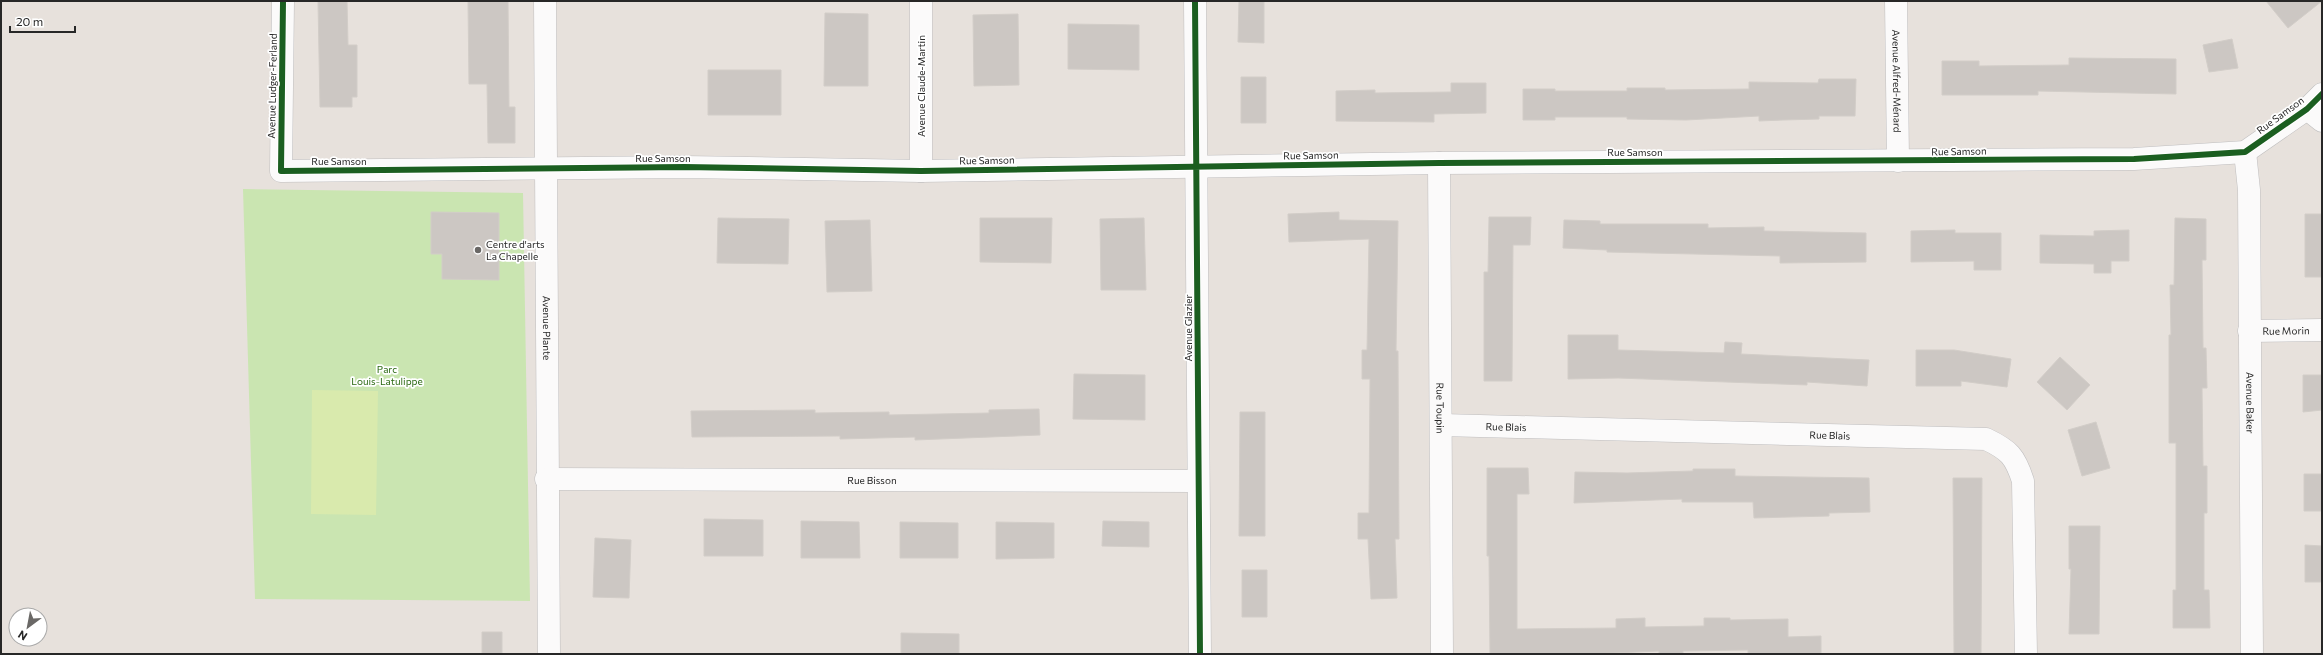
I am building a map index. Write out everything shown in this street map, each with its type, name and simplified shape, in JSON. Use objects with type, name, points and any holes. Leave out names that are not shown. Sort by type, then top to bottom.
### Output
[{"type":"street","name":"Avenue Ludger-Ferland","points":[[281,171],[283,1]]},
{"type":"street","name":"Avenue Plante","points":[[545,1],[546,479],[549,654]]},
{"type":"street","name":"Avenue Claude-Martin","points":[[920,171],[921,1]]},
{"type":"street","name":"Avenue Glazier","points":[[1195,1],[1198,167],[1198,481],[1200,654]]},
{"type":"street","name":"Avenue Alfred-Ménard","points":[[1896,1],[1898,161]]},
{"type":"street","name":"Rue Samson","points":[[281,171],[684,167],[920,171],[1439,163],[2134,159],[2245,152],[2317,108]]},
{"type":"street","name":"Avenue Baker","points":[[2245,152],[2249,190],[2252,654]]},
{"type":"street","name":"Rue Toupin","points":[[1439,163],[1442,425],[1442,654]]},
{"type":"street","name":"Rue Morin","points":[[2249,331],[2322,330]]},
{"type":"street","name":"Rue Blais","points":[[1442,425],[1986,439],[2004,447],[2016,461],[2023,481],[2026,654]]},
{"type":"street","name":"Rue Bisson","points":[[546,479],[1198,481]]},
{"type":"green space","name":"Parc Louis-Latulippe","points":[[243,189],[523,193],[530,601],[255,599]]},
{"type":"green space","points":[[312,390],[378,391],[376,515],[311,514]]},
{"type":"building","points":[[318,1],[347,1],[348,45],[357,45],[357,97],[352,97],[352,107],[320,107]]},
{"type":"building","points":[[468,1],[508,1],[509,107],[515,107],[515,143],[488,143],[487,84],[469,84]]},
{"type":"building","points":[[1239,1],[1264,1],[1264,43],[1238,42]]},
{"type":"building","points":[[2266,1],[2322,1],[2288,28]]},
{"type":"building","points":[[825,13],[868,14],[868,86],[824,86]]},
{"type":"building","points":[[1018,14],[1019,85],[974,86],[973,15]]},
{"type":"building","points":[[1068,24],[1139,25],[1139,70],[1068,69]]},
{"type":"building","points":[[2232,39],[2238,68],[2209,72],[2203,45]]},
{"type":"building","points":[[2069,58],[2176,59],[2176,94],[2038,91],[2038,95],[1942,95],[1942,61],[1979,61],[1979,66],[2069,65]]},
{"type":"building","points":[[708,70],[781,70],[781,115],[708,115]]},
{"type":"building","points":[[1241,77],[1266,77],[1266,123],[1241,123]]},
{"type":"building","points":[[1819,79],[1856,79],[1855,116],[1819,116],[1819,119],[1759,121],[1759,116],[1686,120],[1627,119],[1627,117],[1555,117],[1555,120],[1523,120],[1523,89],[1555,89],[1555,91],[1627,91],[1627,88],[1665,88],[1665,90],[1749,89],[1749,82],[1818,83]]},
{"type":"building","points":[[1451,83],[1486,83],[1486,113],[1434,114],[1434,122],[1336,121],[1336,91],[1375,90],[1375,93],[1451,92]]},
{"type":"building","points":[[431,212],[499,213],[499,280],[442,279],[442,254],[431,254]]},
{"type":"building","points":[[1339,212],[1339,220],[1398,221],[1396,351],[1398,351],[1399,539],[1395,539],[1397,598],[1371,599],[1368,539],[1358,539],[1358,513],[1369,513],[1370,379],[1362,379],[1362,350],[1367,350],[1369,239],[1289,242],[1288,214]]},
{"type":"building","points":[[2305,214],[2322,214],[2322,277],[2305,277]]},
{"type":"building","points":[[1489,217],[1531,217],[1530,245],[1513,245],[1512,381],[1484,381],[1484,272],[1488,272]]},
{"type":"building","points":[[718,218],[789,219],[788,264],[717,263]]},
{"type":"building","points":[[980,218],[1052,218],[1051,263],[980,262]]},
{"type":"building","points":[[1144,218],[1146,290],[1101,290],[1100,219]]},
{"type":"building","points":[[2175,218],[2206,219],[2206,260],[2202,260],[2203,348],[2206,348],[2207,388],[2202,388],[2203,466],[2207,466],[2207,513],[2204,513],[2204,590],[2209,590],[2210,628],[2173,628],[2173,590],[2176,590],[2176,443],[2169,443],[2169,335],[2171,335],[2170,285],[2174,285]]},
{"type":"building","points":[[870,220],[872,291],[827,292],[825,221]]},
{"type":"building","points":[[1564,220],[1600,221],[1600,224],[1708,224],[1708,228],[1764,227],[1764,231],[1866,233],[1866,262],[1780,263],[1780,256],[1607,252],[1607,250],[1563,248]]},
{"type":"building","points":[[1955,230],[1955,233],[2001,233],[2001,270],[1974,270],[1974,261],[1911,262],[1911,231]]},
{"type":"building","points":[[2129,230],[2129,261],[2111,261],[2111,273],[2094,273],[2094,264],[2040,263],[2040,235],[2094,236],[2094,231]]},
{"type":"building","points":[[1568,335],[1618,335],[1618,350],[1724,353],[1725,342],[1742,343],[1741,354],[1869,360],[1867,386],[1807,382],[1807,385],[1618,378],[1568,379]]},
{"type":"building","points":[[1916,350],[1954,350],[2011,359],[2007,387],[1961,381],[1961,386],[1916,386]]},
{"type":"building","points":[[2060,357],[2090,385],[2067,410],[2037,382]]},
{"type":"building","points":[[1074,374],[1145,375],[1145,420],[1073,419]]},
{"type":"building","points":[[2303,375],[2322,375],[2322,410],[2303,412]]},
{"type":"building","points":[[1039,409],[1040,435],[915,440],[915,437],[840,439],[840,436],[692,437],[691,411],[815,410],[815,413],[889,412],[889,415],[989,413],[989,410]]},
{"type":"building","points":[[1240,412],[1265,412],[1265,536],[1239,536]]},
{"type":"building","points":[[2096,422],[2110,468],[2082,476],[2068,430]]},
{"type":"building","points":[[1487,468],[1528,468],[1529,494],[1517,494],[1517,629],[1616,628],[1616,619],[1645,618],[1645,627],[1704,626],[1704,618],[1730,618],[1730,620],[1788,619],[1788,637],[1821,636],[1821,654],[1748,654],[1748,650],[1683,651],[1683,654],[1659,654],[1659,651],[1591,654],[1490,654],[1489,556],[1487,556]]},
{"type":"building","points":[[1693,469],[1735,469],[1735,476],[1869,478],[1870,512],[1829,513],[1829,516],[1754,518],[1753,502],[1682,502],[1682,499],[1574,503],[1575,472],[1627,473],[1693,471]]},
{"type":"building","points":[[2304,474],[2322,474],[2322,511],[2304,511]]},
{"type":"building","points":[[1953,478],[1982,478],[1981,654],[1954,654]]},
{"type":"building","points":[[704,519],[763,520],[763,556],[704,556]]},
{"type":"building","points":[[801,521],[859,522],[860,558],[801,558]]},
{"type":"building","points":[[1103,521],[1149,522],[1149,547],[1102,546]]},
{"type":"building","points":[[900,522],[958,523],[958,558],[900,558]]},
{"type":"building","points":[[996,522],[1054,523],[1054,558],[996,559]]},
{"type":"building","points":[[2069,526],[2100,526],[2099,634],[2069,634],[2071,569],[2069,569]]},
{"type":"building","points":[[595,538],[631,540],[629,598],[593,597]]},
{"type":"building","points":[[2305,545],[2322,546],[2322,582],[2305,582]]},
{"type":"building","points":[[1242,570],[1267,570],[1267,617],[1242,617]]},
{"type":"building","points":[[482,632],[502,632],[502,654],[482,654]]},
{"type":"building","points":[[901,633],[959,634],[959,654],[901,654]]},
{"type":"cycle path","points":[[283,1],[281,171],[684,167],[921,171],[1439,163],[2134,159],[2245,152],[2307,109],[2322,94]]},
{"type":"cycle path","points":[[1195,1],[1200,654]]},
{"type":"place","name":"Centre d'arts La Chapelle","points":[[478,250]]}]
